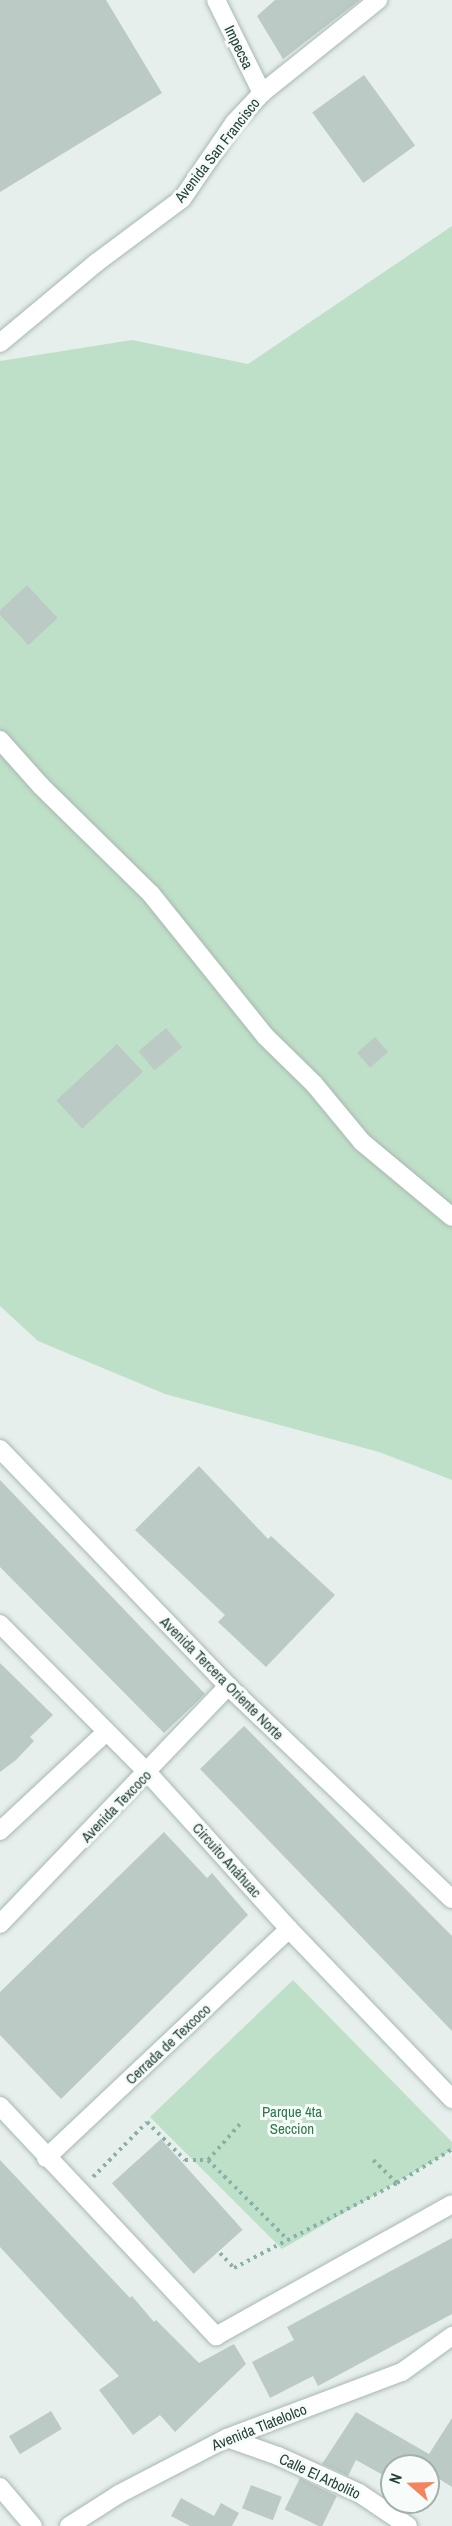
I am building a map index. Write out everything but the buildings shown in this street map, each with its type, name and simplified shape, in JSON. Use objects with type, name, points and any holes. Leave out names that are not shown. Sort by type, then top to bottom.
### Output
[{"type":"street","name":"Impecsa","points":[[216,0],[262,93]]},
{"type":"street","name":"Avenida San Francisco","points":[[0,343],[96,263],[182,199],[234,123],[262,93],[378,0]]},
{"type":"street","points":[[0,740],[41,786],[151,894],[265,1036],[314,1084],[362,1142],[452,1217]]},
{"type":"street","name":"Avenida Tercera Oriente Norte","points":[[0,1449],[228,1686],[452,1899]]},
{"type":"street","name":"Circuito Anáhuac","points":[[0,1624],[105,1733],[148,1773],[289,1929],[452,2099]]},
{"type":"street","name":"Avenida Texcoco","points":[[0,1924],[148,1773],[228,1686]]},
{"type":"street","points":[[0,1831],[105,1733]]},
{"type":"street","name":"Cerrada de Texcoco","points":[[46,2158],[289,1929]]},
{"type":"street","points":[[0,2106],[46,2158],[216,2336],[452,2204]]},
{"type":"street","name":"Avenida Tlatelolco","points":[[69,2526],[119,2494],[226,2438],[402,2372],[452,2336]]},
{"type":"street","name":"Calle El Arbolito","points":[[226,2438],[279,2456],[359,2493],[408,2526]]},
{"type":"street","points":[[0,2487],[33,2526]]},
{"type":"path","points":[[64,2142],[93,2177],[147,2122],[185,2160],[208,2160],[288,2240]]},
{"type":"path","points":[[208,2160],[241,2123]]},
{"type":"path","points":[[220,2253],[234,2268],[397,2183],[452,2149]]},
{"type":"path","points":[[371,2158],[397,2183]]},
{"type":"green space","points":[[452,226],[452,1480],[379,1452],[165,1394],[38,1341],[0,1306],[0,361],[132,340],[248,364]]},
{"type":"green space","name":"Parque 4ta Seccion","points":[[293,1980],[452,2142],[452,2150],[282,2249],[150,2117]]}]
